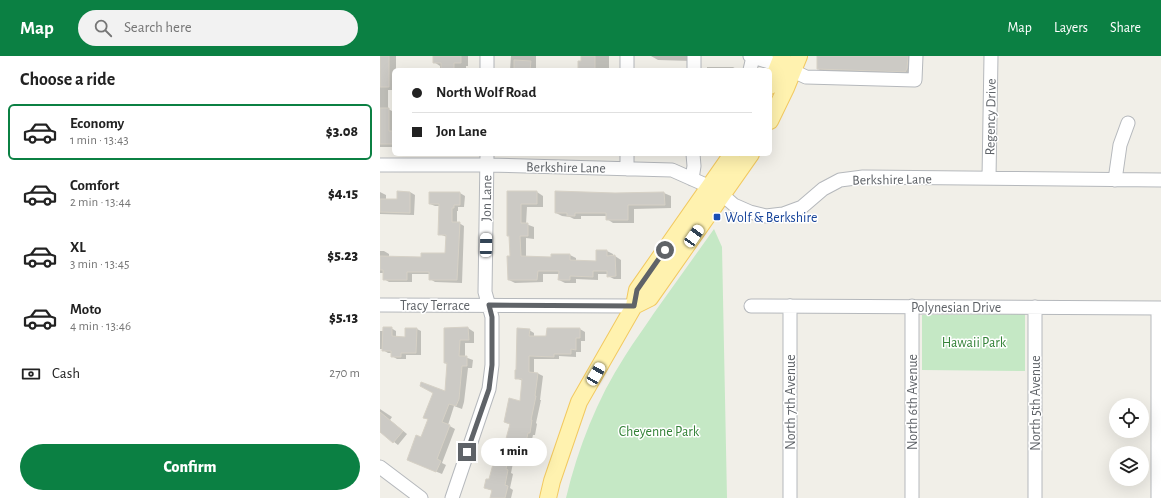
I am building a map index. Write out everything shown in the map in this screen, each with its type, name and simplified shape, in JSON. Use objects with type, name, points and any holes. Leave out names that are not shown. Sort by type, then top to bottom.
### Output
[{"type":"main road","points":[[772,83],[785,64],[798,56]]},
{"type":"main road","points":[[772,113],[785,64]]},
{"type":"main road","points":[[716,191],[731,156]]},
{"type":"main road","points":[[548,498],[552,481],[579,402],[634,306],[637,290],[716,191],[749,156]]},
{"type":"street","points":[[487,56],[487,68]]},
{"type":"street","points":[[627,56],[627,68]]},
{"type":"street","points":[[694,56],[694,68]]},
{"type":"street","points":[[750,68],[751,57],[785,64],[806,77],[915,80],[916,56]]},
{"type":"street","name":"Regency Drive","points":[[989,178],[991,56]]},
{"type":"street","points":[[1115,180],[1120,145],[1128,123]]},
{"type":"street","points":[[627,156],[627,169]]},
{"type":"street","points":[[692,179],[694,156]]},
{"type":"street","name":"Berkshire Lane","points":[[380,165],[487,160],[627,169],[672,170],[716,191],[734,205],[750,212],[766,216],[783,214],[802,207],[823,189],[840,180],[863,177],[1161,180]]},
{"type":"street","name":"Jon Lane","points":[[452,498],[489,389],[492,365],[492,317],[485,292],[487,160]]},
{"type":"street","name":"Tracy Terrace","points":[[380,305],[634,306]]},
{"type":"street","name":"Polynesian Drive","points":[[751,306],[1159,308]]},
{"type":"street","name":"North 7th Avenue","points":[[790,306],[790,498]]},
{"type":"street","name":"North 6th Avenue","points":[[912,306],[912,498]]},
{"type":"street","name":"North 5th Avenue","points":[[1034,307],[1035,498]]},
{"type":"street","points":[[1158,498],[1159,308]]},
{"type":"street","points":[[380,467],[421,498]]},
{"type":"green space","name":"Cheyenne Park","points":[[714,229],[722,247],[727,498],[566,498],[576,461],[590,424],[615,372],[654,313]]},
{"type":"green space","name":"Hawaii Park","points":[[1025,314],[1025,371],[922,370],[922,315]]},
{"type":"building","points":[[380,56],[389,56],[389,87],[380,87]]},
{"type":"building","points":[[433,56],[461,56],[461,63],[454,63],[454,68],[441,68],[441,63],[433,63]]},
{"type":"building","points":[[581,56],[595,56],[595,68],[578,68],[578,61],[581,61]]},
{"type":"building","points":[[817,56],[908,56],[907,69],[905,72],[817,69]]},
{"type":"building","points":[[514,60],[531,61],[530,68],[514,68]]},
{"type":"building","points":[[380,108],[389,108],[389,131],[392,131],[392,144],[380,144]]},
{"type":"building","points":[[397,191],[410,192],[410,213],[380,212],[380,199],[397,199]]},
{"type":"building","points":[[507,191],[537,191],[537,204],[521,204],[521,223],[528,223],[528,236],[520,236],[521,256],[551,257],[551,254],[570,254],[570,260],[596,261],[596,250],[607,250],[607,256],[615,255],[616,276],[607,277],[607,271],[593,271],[593,277],[570,276],[570,280],[558,280],[559,271],[538,271],[537,280],[508,280],[507,256],[510,256],[509,236],[507,236]]},
{"type":"building","points":[[555,191],[615,193],[664,192],[665,205],[628,205],[628,220],[606,220],[606,213],[575,213],[575,216],[567,216],[567,213],[555,213]]},
{"type":"building","points":[[429,192],[460,192],[460,205],[454,205],[454,208],[452,208],[452,222],[460,222],[457,280],[429,280],[429,272],[407,272],[407,280],[383,280],[383,270],[380,270],[380,256],[421,257],[421,253],[445,253],[446,235],[438,235],[439,204],[429,204]]},
{"type":"building","points":[[383,327],[392,327],[392,336],[405,337],[405,328],[417,328],[416,353],[401,353],[401,357],[391,357],[391,351],[382,351]]},
{"type":"building","points":[[468,327],[469,340],[460,340],[459,356],[467,356],[467,366],[462,366],[459,399],[456,406],[449,404],[442,422],[450,425],[437,459],[441,461],[436,472],[407,460],[416,435],[421,437],[428,419],[423,418],[433,393],[420,386],[421,382],[445,391],[447,363],[444,363],[444,328]]},
{"type":"building","points":[[517,328],[530,329],[529,336],[546,336],[547,328],[580,328],[580,338],[576,338],[576,350],[571,349],[571,354],[554,354],[554,357],[529,356],[529,372],[538,373],[530,433],[528,433],[524,451],[518,450],[516,458],[509,456],[505,485],[508,486],[505,498],[490,498],[492,490],[484,488],[486,479],[489,479],[496,453],[494,452],[496,444],[504,446],[510,424],[504,422],[509,398],[520,401],[522,379],[515,379]]},
{"type":"building","points":[[380,412],[403,431],[393,443],[380,432]]},
{"type":"place","name":"Wolf & Berkshire","points":[[717,217]]},
{"type":"route","points":[[467,452],[489,389],[492,365],[492,317],[489,305],[634,306],[637,290],[665,250]]}]
